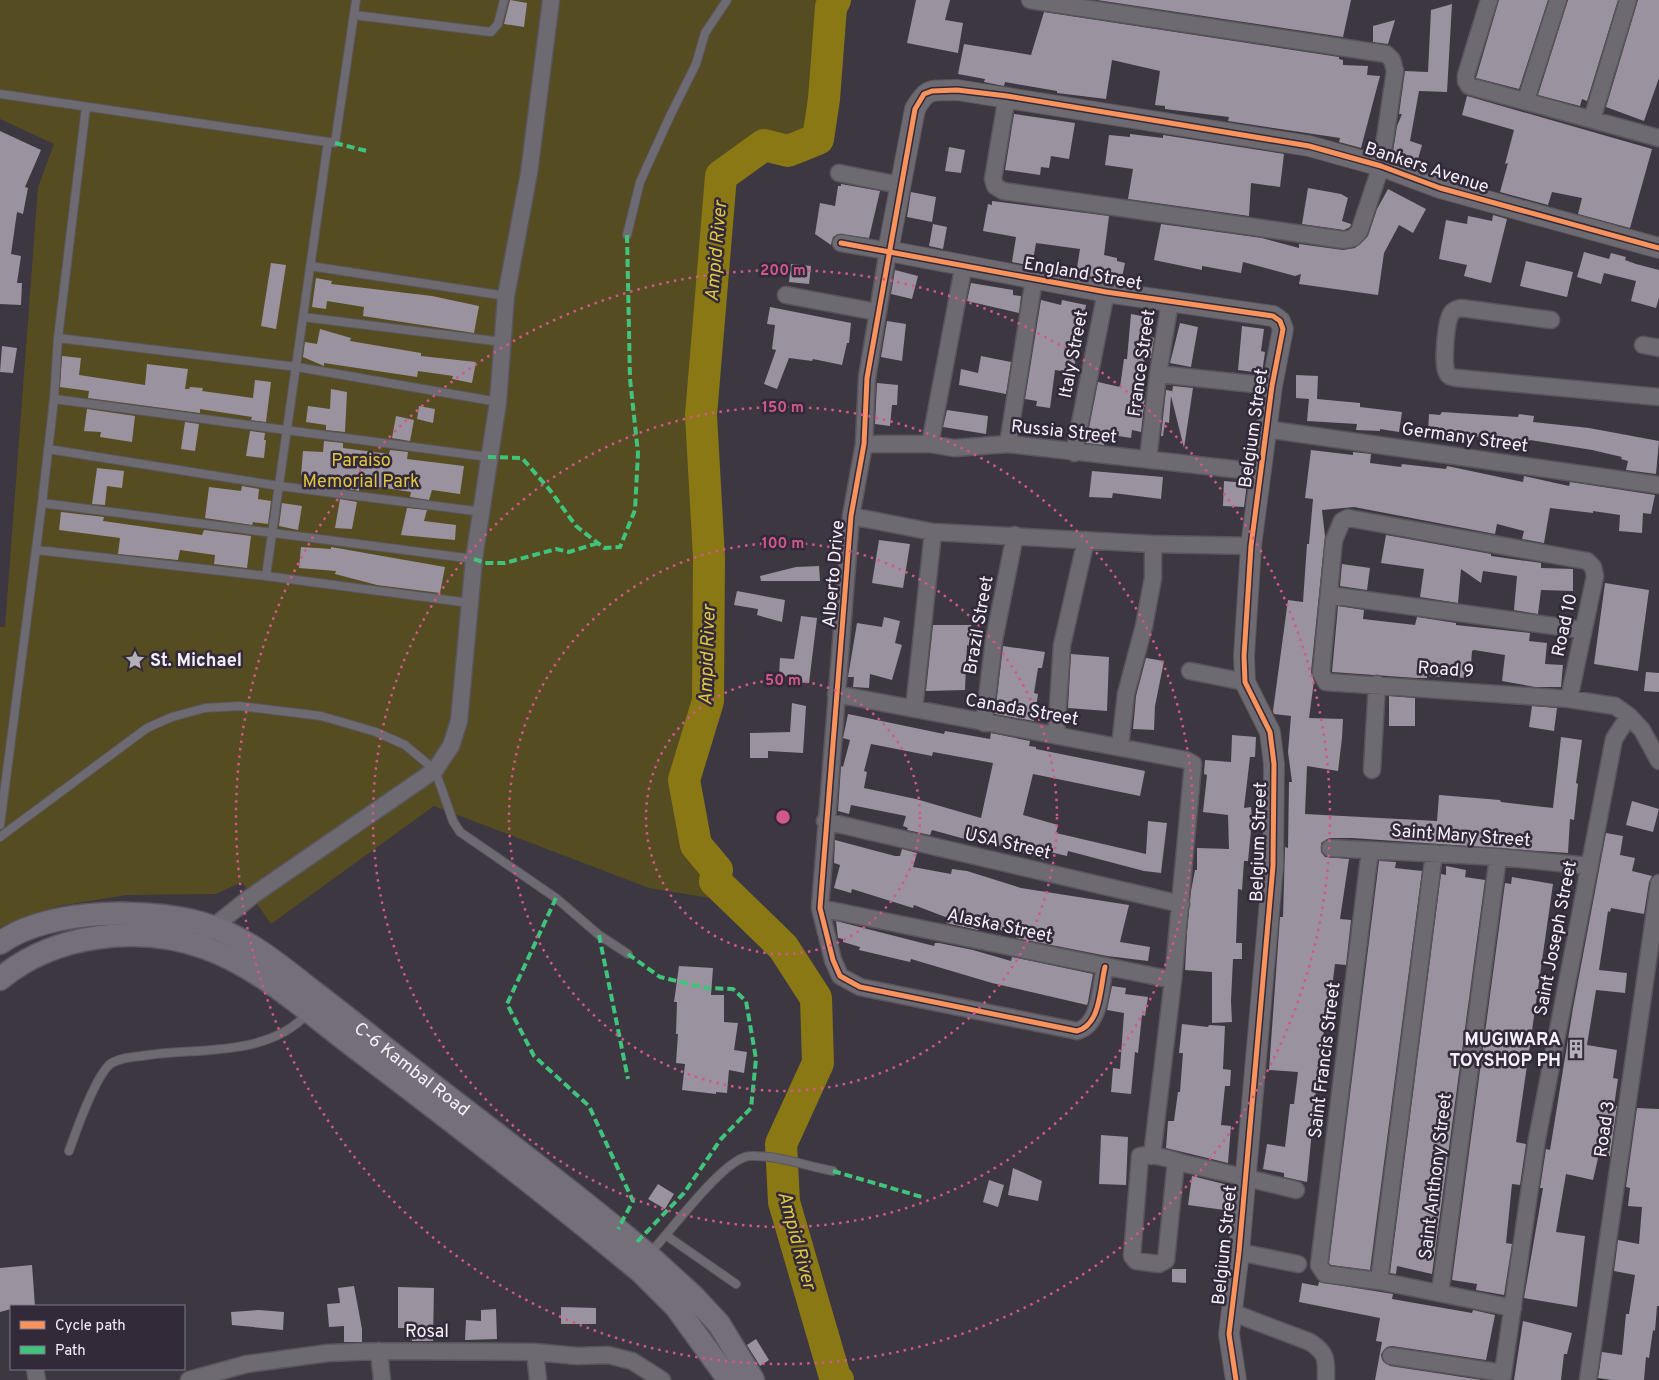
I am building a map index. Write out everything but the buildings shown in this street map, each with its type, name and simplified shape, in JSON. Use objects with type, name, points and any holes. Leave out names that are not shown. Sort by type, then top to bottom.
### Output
[{"type":"main road","name":"C-6 Kambal Road","points":[[0,943],[20,932],[49,923],[86,915],[139,912],[188,919],[212,927],[265,954],[648,1255],[694,1296],[720,1324],[753,1380]]},
{"type":"main road","name":"C-6 Kambal Road","points":[[0,979],[19,964],[60,946],[89,939],[131,935],[160,937],[192,944],[238,963],[381,1066],[641,1272],[676,1307],[729,1380]]},
{"type":"street","points":[[192,944],[252,896],[435,770],[451,746],[459,721],[474,559],[483,512],[488,457],[498,402],[506,296],[529,173],[551,0]]},
{"type":"street","points":[[1007,96],[993,179],[995,186],[1003,191],[1344,240],[1353,238],[1359,232],[1381,166],[1395,71],[1392,60],[1386,54],[1030,0]]},
{"type":"street","points":[[1489,0],[1466,81],[1469,86],[1658,135]]},
{"type":"street","points":[[1526,100],[1558,0]]},
{"type":"street","points":[[1592,119],[1628,0]]},
{"type":"street","name":"Bankers Avenue","points":[[900,185],[915,109],[924,94],[932,91],[957,90],[1007,96],[1309,146],[1381,166],[1440,188],[1659,248]]},
{"type":"street","points":[[839,173],[900,185]]},
{"type":"street","name":"Alberto Drive","points":[[900,185],[867,378],[864,444],[851,516],[820,908],[833,960],[840,976],[860,987],[1077,1030],[1086,1028],[1094,1019],[1104,966]]},
{"type":"street","points":[[841,243],[888,251]]},
{"type":"street","name":"England Street","points":[[888,251],[1106,292],[1273,316]]},
{"type":"street","points":[[930,444],[964,264]]},
{"type":"street","points":[[1008,444],[1034,279]]},
{"type":"street","name":"Italy Street","points":[[1074,453],[1106,292]]},
{"type":"street","points":[[786,295],[877,312]]},
{"type":"street","name":"France Street","points":[[1148,459],[1158,374],[1170,302]]},
{"type":"street","points":[[1551,320],[1461,308],[1456,310],[1451,314],[1446,333],[1445,371],[1449,376],[1457,378],[1659,397]]},
{"type":"street","name":"Belgium Street","points":[[1236,1380],[1229,1334],[1240,1252],[1273,866],[1274,764],[1270,732],[1245,682],[1244,656],[1251,546],[1272,386],[1283,330],[1280,321],[1273,316]]},
{"type":"street","points":[[1158,374],[1272,386]]},
{"type":"street","name":"Germany Street","points":[[1266,429],[1659,485]]},
{"type":"street","name":"Russia Street","points":[[864,444],[930,444],[954,448],[1008,444],[1074,453],[1148,459],[1260,472]]},
{"type":"street","points":[[851,516],[933,532],[1153,544],[1251,546]]},
{"type":"street","name":"Road 10","points":[[1329,595],[1334,540],[1342,521],[1348,518],[1587,561],[1593,567],[1595,576],[1568,699]]},
{"type":"street","points":[[914,709],[933,532]]},
{"type":"street","name":"Brazil Street","points":[[984,723],[994,640],[1015,535]]},
{"type":"street","points":[[1056,735],[1062,645],[1086,540]]},
{"type":"street","points":[[1120,746],[1126,694],[1144,626],[1153,578],[1153,544]]},
{"type":"street","points":[[1329,595],[1583,630]]},
{"type":"street","name":"Road 9","points":[[1329,595],[1322,678],[1326,682],[1377,684],[1568,699],[1615,706],[1629,716]]},
{"type":"street","points":[[1190,671],[1245,682]]},
{"type":"street","points":[[1372,770],[1377,684]]},
{"type":"street","name":"Canada Street","points":[[836,694],[984,723],[1120,746],[1186,760],[1193,764],[1194,772],[1180,904]]},
{"type":"street","points":[[1629,716],[1642,730],[1659,761]]},
{"type":"street","name":"Saint Joseph Street","points":[[1502,1377],[1537,1139],[1589,866],[1614,739],[1629,716]]},
{"type":"street","name":"USA Street","points":[[826,821],[1180,904]]},
{"type":"street","name":"Saint Mary Street","points":[[1330,848],[1498,857],[1589,866]]},
{"type":"street","name":"Saint Francis Street","points":[[1370,850],[1319,1265],[1325,1274],[1380,1281]]},
{"type":"street","points":[[1434,853],[1380,1281],[1513,1308]]},
{"type":"street","name":"Saint Anthony Street","points":[[1440,1293],[1498,857]]},
{"type":"street","name":"Road 3","points":[[1588,1380],[1659,883]]},
{"type":"street","points":[[1152,1156],[1180,904]]},
{"type":"street","name":"Alaska Street","points":[[820,908],[1173,980]]},
{"type":"street","points":[[1176,1161],[1166,1260],[1159,1264],[1136,1261],[1132,1256],[1139,1158],[1142,1155],[1176,1161],[1296,1190]]},
{"type":"street","points":[[1240,1252],[1298,1264]]},
{"type":"street","points":[[1231,1312],[1310,1342],[1320,1349],[1326,1359],[1326,1380]]},
{"type":"street","points":[[379,1351],[382,1380]]},
{"type":"street","name":"Rosal","points":[[189,1380],[247,1364],[328,1354],[379,1351],[535,1352],[577,1356],[608,1355],[632,1360],[662,1380]]},
{"type":"street","points":[[535,1352],[538,1380]]},
{"type":"street","points":[[1391,1356],[1502,1377]]},
{"type":"lane","points":[[0,94],[336,143],[356,0]]},
{"type":"lane","points":[[354,15],[491,32],[498,24],[504,0]]},
{"type":"lane","points":[[627,235],[640,182],[696,64],[705,33],[728,0]]},
{"type":"lane","points":[[0,825],[42,502],[54,399],[58,338],[86,107]]},
{"type":"lane","points":[[266,576],[328,142]]},
{"type":"lane","points":[[310,266],[506,296]]},
{"type":"lane","points":[[303,318],[502,342]]},
{"type":"lane","points":[[58,338],[297,367],[498,402]]},
{"type":"lane","points":[[54,399],[288,432],[488,457]]},
{"type":"lane","points":[[48,449],[280,486],[483,512]]},
{"type":"lane","points":[[42,502],[474,559]]},
{"type":"lane","points":[[36,550],[266,576],[470,603]]},
{"type":"lane","points":[[0,837],[147,728],[172,717],[205,708],[239,706],[321,716],[376,732],[405,745],[435,770],[453,821],[460,832],[556,898],[598,935],[628,954]]},
{"type":"lane","points":[[69,1151],[80,1121],[101,1077],[110,1064],[163,1052],[199,1051],[267,1040],[290,1031],[309,1013]]},
{"type":"lane","points":[[648,1255],[667,1236],[700,1194],[734,1163],[748,1156],[767,1157],[829,1171]]},
{"type":"lane","points":[[667,1236],[736,1284]]},
{"type":"green space","name":"Paraiso Memorial Park","points":[[0,0],[835,0],[831,7],[824,99],[818,139],[788,151],[764,145],[721,176],[701,415],[709,557],[708,701],[684,781],[696,845],[717,870],[710,898],[649,888],[434,806],[271,924],[242,882],[216,894],[127,895],[59,906],[0,927],[0,627],[5,627],[38,187],[54,144],[0,119]]},
{"type":"waterway","name":"Ampid River","points":[[835,0],[831,7],[824,99],[818,139],[788,151],[764,145],[721,176],[701,415],[709,557],[708,701],[684,780],[696,845],[717,870],[715,881],[783,947],[816,998],[818,1063],[781,1144],[784,1202],[835,1377],[838,1380]]},
{"type":"marked path","points":[[335,143],[367,151]]},
{"type":"marked path","points":[[488,457],[522,458],[549,489],[576,526],[604,548],[620,547],[635,510],[638,453],[630,379],[627,235]]},
{"type":"marked path","points":[[474,559],[485,563],[505,563],[556,549],[569,552],[598,543]]},
{"type":"marked path","points":[[556,898],[507,1004],[534,1056],[589,1106],[633,1201],[618,1229]]},
{"type":"marked path","points":[[599,935],[628,1079]]},
{"type":"marked path","points":[[628,954],[660,977],[706,988],[733,989],[746,1001],[756,1059],[751,1108],[721,1139],[684,1193],[635,1244]]},
{"type":"marked path","points":[[833,1171],[922,1197]]},
{"type":"cycle path","points":[[1105,967],[1095,1013],[1091,1021],[1077,1031],[860,987],[840,976],[833,960],[820,908],[851,516],[864,444],[867,378],[915,109],[924,94],[932,91],[957,90],[1007,96],[1309,146],[1381,166],[1440,188],[1659,248]]},
{"type":"cycle path","points":[[841,243],[1106,292],[1273,316],[1280,321],[1283,329],[1272,386],[1251,546],[1244,656],[1245,682],[1270,732],[1274,764],[1273,866],[1239,1252],[1229,1334],[1236,1380]]},
{"type":"place","name":"St. Michael","points":[[135,660]]},
{"type":"place","name":"MUGIWARA TOYSHOP PH","points":[[1576,1049]]}]
